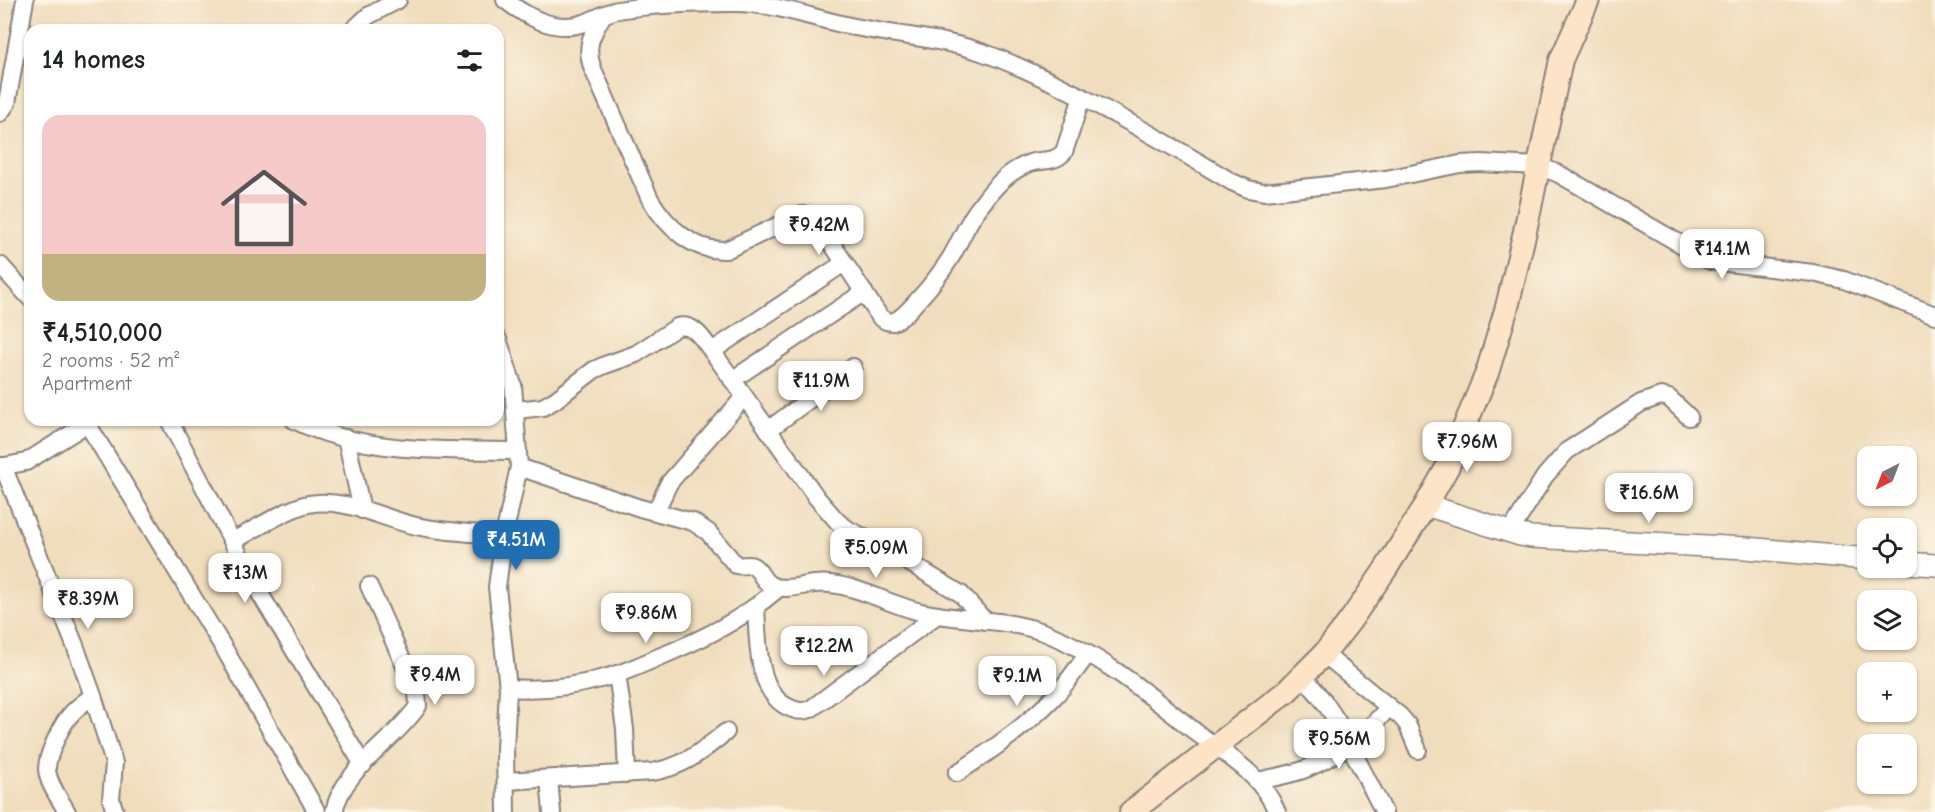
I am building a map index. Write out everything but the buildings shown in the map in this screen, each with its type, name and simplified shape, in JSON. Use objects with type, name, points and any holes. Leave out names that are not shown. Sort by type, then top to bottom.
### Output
[{"type":"main road","points":[[1131,812],[1264,710],[1324,654],[1350,621],[1426,505],[1448,466],[1487,373],[1507,307],[1561,60],[1588,0]]},
{"type":"street","points":[[0,113],[7,103],[25,0]]},
{"type":"street","points":[[359,24],[368,16],[398,0]]},
{"type":"street","points":[[505,0],[528,16],[549,24],[563,26],[574,26],[616,11],[659,6],[761,4],[850,26],[928,38],[977,50],[1019,66],[1082,96],[1232,182],[1248,189],[1264,192],[1386,179],[1460,164],[1539,166],[1559,174],[1710,261],[1813,273],[1935,315]]},
{"type":"street","points":[[603,15],[588,45],[592,67],[650,199],[658,213],[670,226],[700,246],[716,251],[726,250],[792,219],[809,215],[819,224],[880,316],[886,321],[893,322],[905,315],[936,279],[973,216],[1000,183],[1031,163],[1059,158],[1064,152],[1082,96]]},
{"type":"street","points":[[712,351],[844,263]]},
{"type":"street","points":[[0,265],[24,291]]},
{"type":"street","points":[[732,380],[864,292]]},
{"type":"street","points":[[516,410],[543,407],[594,370],[636,354],[677,327],[685,325],[691,327],[712,351],[817,498],[838,522],[961,594],[985,621]]},
{"type":"street","points":[[504,357],[513,385],[518,459],[497,587],[508,688],[505,750],[506,812]]},
{"type":"street","points":[[768,430],[853,367]]},
{"type":"street","points":[[1510,532],[1545,476],[1567,451],[1641,403],[1661,396],[1669,398],[1689,417]]},
{"type":"street","points":[[655,513],[669,483],[744,397]]},
{"type":"street","points":[[80,426],[26,462],[2,466],[76,648],[93,696],[114,763],[111,799],[115,812]]},
{"type":"street","points":[[91,426],[225,650],[317,812]]},
{"type":"street","points":[[172,426],[255,587],[363,765]]},
{"type":"street","points":[[308,426],[346,438],[413,449],[518,459],[655,513],[684,519],[702,526],[736,565],[750,564],[765,583],[779,588],[828,583],[917,611],[1007,623],[1044,633],[1088,654],[1151,697],[1258,780],[1267,792],[1276,812]]},
{"type":"street","points":[[346,438],[362,510]]},
{"type":"street","points":[[233,541],[306,504],[338,504],[418,527],[504,536]]},
{"type":"street","points":[[1426,505],[1532,537],[1746,548],[1857,558]]},
{"type":"street","points":[[1917,564],[1935,565]]},
{"type":"street","points":[[334,812],[344,789],[363,765],[418,706],[418,700],[369,586]]},
{"type":"street","points":[[508,688],[556,687],[584,683],[617,674],[720,629],[756,607],[779,588]]},
{"type":"street","points":[[756,607],[759,652],[769,690],[780,702],[800,711],[812,708],[937,615]]},
{"type":"street","points":[[957,773],[987,754],[1040,710],[1059,691],[1088,654]]},
{"type":"street","points":[[1324,654],[1407,724],[1418,750]]},
{"type":"street","points":[[617,674],[626,729],[627,774]]},
{"type":"street","points":[[1303,676],[1330,710],[1384,812]]},
{"type":"street","points":[[67,812],[49,778],[47,763],[67,718],[79,705],[93,696]]},
{"type":"street","points":[[1258,780],[1306,768],[1349,744],[1369,729],[1389,707]]},
{"type":"street","points":[[506,781],[652,772],[679,765],[726,732]]},
{"type":"street","points":[[549,779],[552,812]]}]
